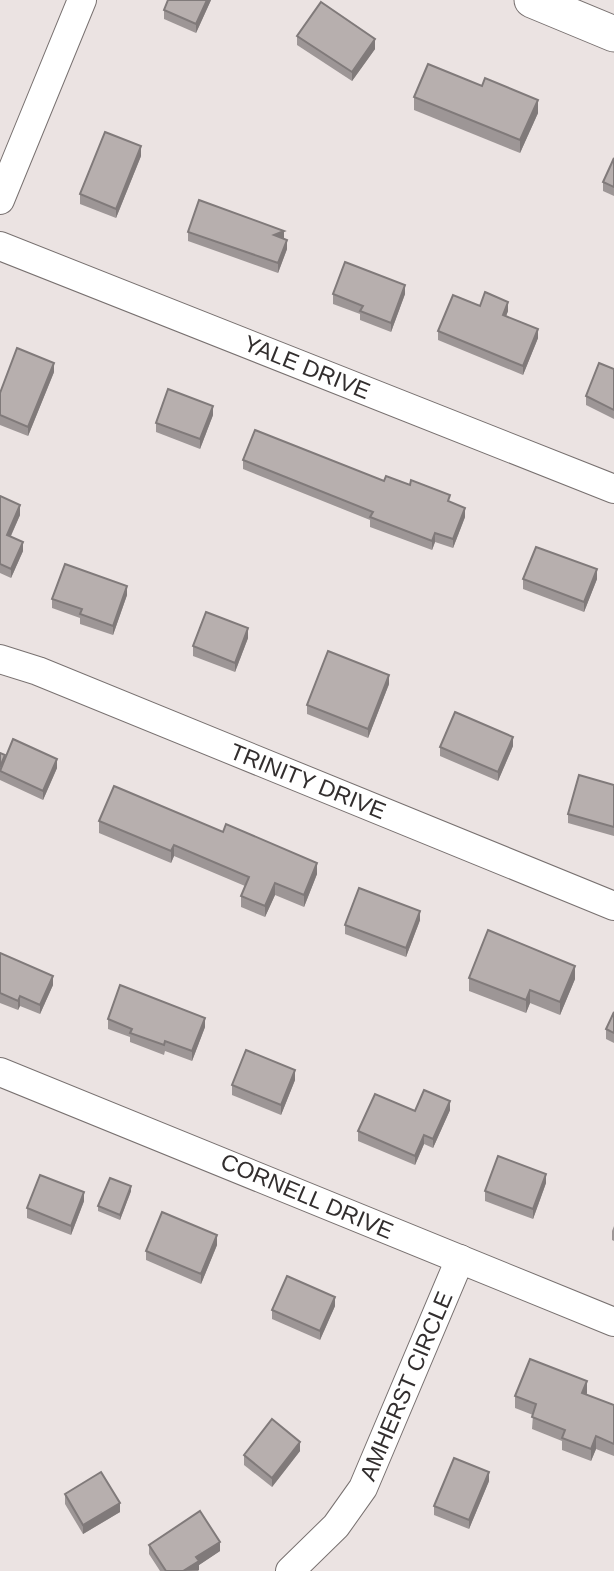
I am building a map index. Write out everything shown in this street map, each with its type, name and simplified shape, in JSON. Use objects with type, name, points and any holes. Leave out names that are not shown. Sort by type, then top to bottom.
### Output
[{"type":"street","points":[[0,200],[82,0]]},
{"type":"street","points":[[532,0],[614,34]]},
{"type":"street","name":"YALE DRIVE","points":[[0,246],[614,489]]},
{"type":"street","name":"TRINITY DRIVE","points":[[0,659],[49,676],[614,906]]},
{"type":"street","name":"CORNELL DRIVE","points":[[0,1072],[614,1322]]},
{"type":"street","name":"AMHERST CIRCLE","points":[[290,1571],[336,1526],[363,1488],[460,1259]]},
{"type":"building","points":[[168,0],[207,0],[196,24],[164,10]]},
{"type":"building","points":[[321,2],[375,39],[352,72],[297,36]]},
{"type":"building","points":[[428,64],[482,86],[485,78],[538,100],[520,140],[414,97]]},
{"type":"building","points":[[105,132],[141,146],[116,209],[80,194]]},
{"type":"building","points":[[614,158],[614,187],[603,182]]},
{"type":"building","points":[[199,200],[284,231],[274,235],[287,240],[278,263],[188,232]]},
{"type":"building","points":[[345,262],[405,285],[391,323],[360,311],[363,306],[333,294]]},
{"type":"building","points":[[485,292],[508,302],[503,315],[538,329],[523,366],[438,331],[453,295],[480,306]]},
{"type":"building","points":[[17,348],[54,363],[28,427],[0,415],[0,393]]},
{"type":"building","points":[[599,363],[614,369],[614,410],[586,396]]},
{"type":"building","points":[[168,389],[213,406],[200,439],[156,423]]},
{"type":"building","points":[[255,430],[384,481],[386,476],[410,485],[411,480],[450,495],[448,501],[465,508],[453,539],[435,533],[432,541],[370,517],[373,512],[243,460]]},
{"type":"building","points":[[0,496],[20,505],[7,535],[23,542],[11,569],[0,564]]},
{"type":"building","points":[[536,547],[597,569],[584,602],[523,579]]},
{"type":"building","points":[[65,564],[127,586],[113,626],[80,614],[82,609],[52,599]]},
{"type":"building","points":[[206,612],[248,628],[235,663],[193,646]]},
{"type":"building","points":[[328,651],[389,675],[368,729],[307,705]]},
{"type":"building","points":[[455,712],[513,737],[498,772],[440,747]]},
{"type":"building","points":[[13,739],[57,759],[43,791],[0,771]]},
{"type":"building","points":[[0,753],[5,755],[0,767]]},
{"type":"building","points":[[579,775],[614,785],[614,827],[568,814]]},
{"type":"building","points":[[114,786],[223,832],[226,824],[317,863],[304,895],[275,883],[265,906],[241,896],[249,877],[174,845],[171,851],[99,821]]},
{"type":"building","points":[[359,888],[420,911],[406,948],[345,925]]},
{"type":"building","points":[[488,930],[575,966],[560,1002],[530,990],[526,1000],[469,978]]},
{"type":"building","points":[[0,953],[53,976],[40,1005],[20,996],[18,1001],[0,993]]},
{"type":"building","points":[[120,985],[205,1018],[192,1051],[130,1033],[132,1029],[108,1019]]},
{"type":"building","points":[[614,1012],[614,1033],[606,1029]]},
{"type":"building","points":[[246,1050],[295,1070],[281,1105],[232,1085]]},
{"type":"building","points":[[424,1090],[450,1101],[433,1139],[424,1135],[415,1156],[358,1131],[375,1094],[415,1111]]},
{"type":"building","points":[[498,1156],[546,1174],[533,1209],[485,1191]]},
{"type":"building","points":[[40,1175],[84,1192],[71,1226],[27,1208]]},
{"type":"building","points":[[110,1178],[131,1186],[120,1215],[98,1206]]},
{"type":"building","points":[[162,1212],[217,1235],[201,1274],[146,1251]]},
{"type":"building","points":[[287,1276],[335,1297],[320,1331],[272,1310]]},
{"type":"building","points":[[530,1359],[587,1381],[582,1393],[614,1405],[614,1444],[596,1436],[591,1449],[562,1438],[565,1430],[532,1417],[536,1404],[515,1396]]},
{"type":"building","points":[[272,1419],[300,1442],[272,1478],[244,1455]]},
{"type":"building","points":[[454,1458],[489,1472],[469,1520],[434,1506]]},
{"type":"building","points":[[101,1472],[120,1503],[83,1525],[65,1494]]},
{"type":"building","points":[[200,1511],[220,1542],[196,1557],[199,1561],[183,1571],[166,1571],[149,1545]]}]
